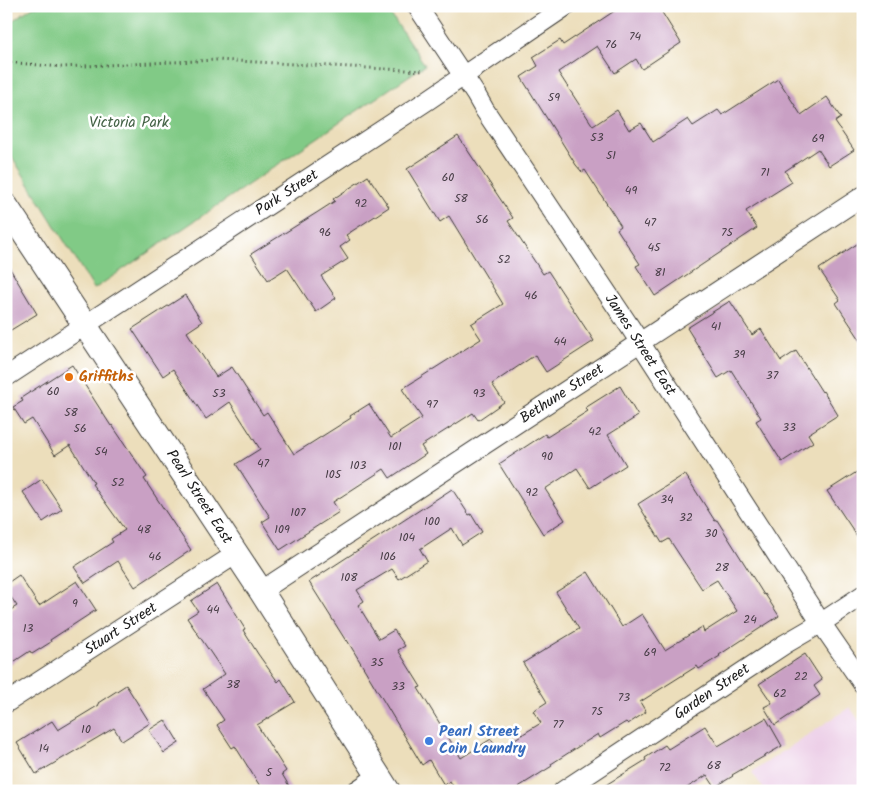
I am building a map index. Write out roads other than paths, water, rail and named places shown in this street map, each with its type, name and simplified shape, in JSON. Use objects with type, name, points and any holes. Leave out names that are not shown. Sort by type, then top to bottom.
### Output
[{"type":"street","name":"James Street East","points":[[417,6],[489,118],[640,343],[821,623],[863,684]]},
{"type":"street","name":"Park Street","points":[[6,377],[566,6]]},
{"type":"street","name":"Bethune Street","points":[[261,591],[863,196]]},
{"type":"street","name":"Pearl Street East","points":[[6,206],[261,591],[383,784]]},
{"type":"street","name":"Stuart Street","points":[[6,703],[236,554]]},
{"type":"street","name":"Garden Street","points":[[563,791],[785,644],[863,595]]},
{"type":"street","points":[[356,791],[383,784]]},
{"type":"place","name":"Griffiths","points":[[69,377]]},
{"type":"place","name":"Pearl Street Coin Laundry","points":[[429,741]]},
{"type":"park label","name":"Victoria Park","points":[[129,123]]}]
